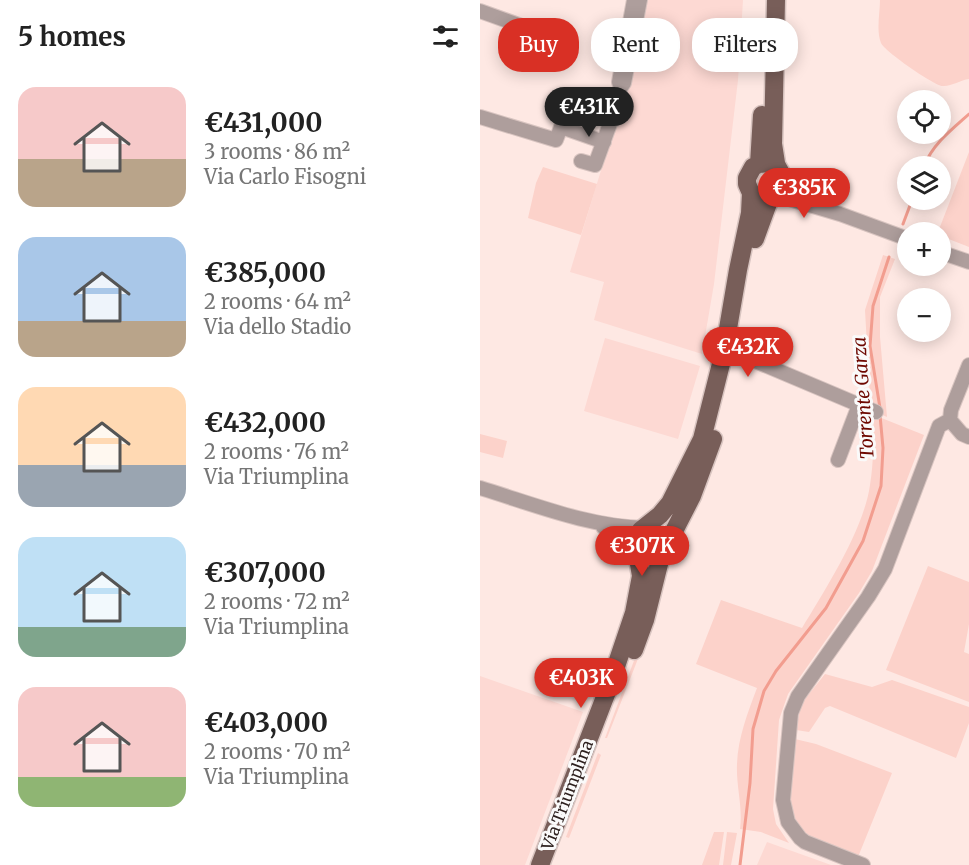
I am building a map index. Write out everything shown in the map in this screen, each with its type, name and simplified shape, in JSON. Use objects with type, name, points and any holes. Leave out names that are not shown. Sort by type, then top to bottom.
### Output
[{"type":"main road","name":"Via Triumplina","points":[[767,0],[773,181]]},
{"type":"main road","name":"Via Triumplina","points":[[551,865],[643,627],[660,560],[670,551],[670,537],[692,496],[742,352],[752,248],[773,181],[776,0]]},
{"type":"main road","name":"Via Triumplina","points":[[540,865],[628,633],[640,585],[637,537],[670,503],[702,439],[724,352],[750,213],[751,193],[747,178],[753,167],[773,181]]},
{"type":"main road","points":[[751,193],[760,198],[773,181]]},
{"type":"main road","points":[[646,527],[661,527],[670,537]]},
{"type":"main road","points":[[637,549],[648,560],[660,560]]},
{"type":"street","points":[[582,161],[595,165],[611,121],[615,119],[621,97],[619,82],[634,0]]},
{"type":"street","points":[[620,91],[624,83],[640,0]]},
{"type":"street","points":[[480,11],[499,18]]},
{"type":"street","points":[[480,117],[556,140],[561,127],[604,141]]},
{"type":"street","points":[[773,181],[840,214],[897,235]]},
{"type":"street","points":[[951,256],[969,262]]},
{"type":"street","points":[[742,352],[876,412]]},
{"type":"street","points":[[969,365],[951,410],[950,420],[962,434],[969,437]]},
{"type":"street","points":[[838,460],[859,405]]},
{"type":"street","points":[[863,865],[805,842],[785,817],[783,800],[791,713],[798,696],[879,579],[894,549],[939,426],[950,420]]},
{"type":"street","points":[[480,488],[594,521],[627,527],[646,527]]},
{"type":"street","points":[[594,521],[637,549]]},
{"type":"shaded area","points":[[642,0],[743,0],[742,18],[692,18],[692,72],[738,72],[714,284],[702,354],[594,320],[604,282],[570,272],[624,95],[628,72],[680,72],[680,18],[639,18]]},
{"type":"shaded area","points":[[880,0],[969,0],[969,79],[942,86],[919,74],[890,53],[881,43],[878,28]]},
{"type":"shaded area","points":[[969,152],[969,247],[951,240],[951,222],[942,222],[947,210],[951,210],[951,198]]},
{"type":"shaded area","points":[[543,167],[597,184],[581,235],[528,218],[536,183]]},
{"type":"shaded area","points":[[765,172],[771,175],[774,181],[771,187],[765,190],[759,187],[756,181],[759,175]]},
{"type":"shaded area","points":[[883,255],[895,259],[880,297],[880,337],[887,417],[867,408],[870,399],[865,310]]},
{"type":"shaded area","points":[[605,338],[700,366],[678,439],[584,411]]},
{"type":"shaded area","points":[[874,415],[924,435],[872,571],[788,694],[779,720],[773,809],[776,824],[789,843],[761,832],[740,829],[741,813],[737,772],[739,744],[757,688],[696,664],[721,600],[802,628],[842,559],[860,521],[870,485]]},
{"type":"shaded area","points":[[480,434],[507,441],[503,458],[480,452]]},
{"type":"shaded area","points":[[654,536],[660,538],[662,544],[660,550],[654,552],[648,550],[646,544],[648,538]]},
{"type":"shaded area","points":[[928,566],[969,582],[969,624],[964,652],[969,654],[969,702],[886,670]]},
{"type":"shaded area","points":[[638,650],[641,651],[607,738],[605,738]]},
{"type":"shaded area","points":[[825,674],[872,687],[892,680],[969,707],[969,723],[956,758],[830,706],[825,708],[809,732],[796,730],[801,704]]},
{"type":"shaded area","points":[[480,676],[583,712],[525,865],[480,865]]},
{"type":"shaded area","points":[[795,739],[816,744],[892,773],[858,857],[829,848],[809,838],[796,824],[789,789]]},
{"type":"shaded area","points":[[598,753],[601,755],[569,838],[566,837]]},
{"type":"shaded area","points":[[714,832],[724,832],[719,865],[702,865]]},
{"type":"shaded area","points":[[727,832],[737,833],[731,865],[723,865]]},
{"type":"shaded area","points":[[767,842],[831,865],[757,865]]},
{"type":"waterway","name":"Torrente Garza","points":[[929,156],[937,144],[969,114]]},
{"type":"waterway","name":"Torrente Garza","points":[[904,222],[908,210]]},
{"type":"waterway","name":"Torrente Garza","points":[[880,408],[870,346],[873,306],[889,257]]},
{"type":"waterway","name":"Torrente Garza","points":[[740,865],[750,783],[753,729],[764,691],[776,671],[826,608],[863,541],[881,486],[883,448],[880,415]]}]
